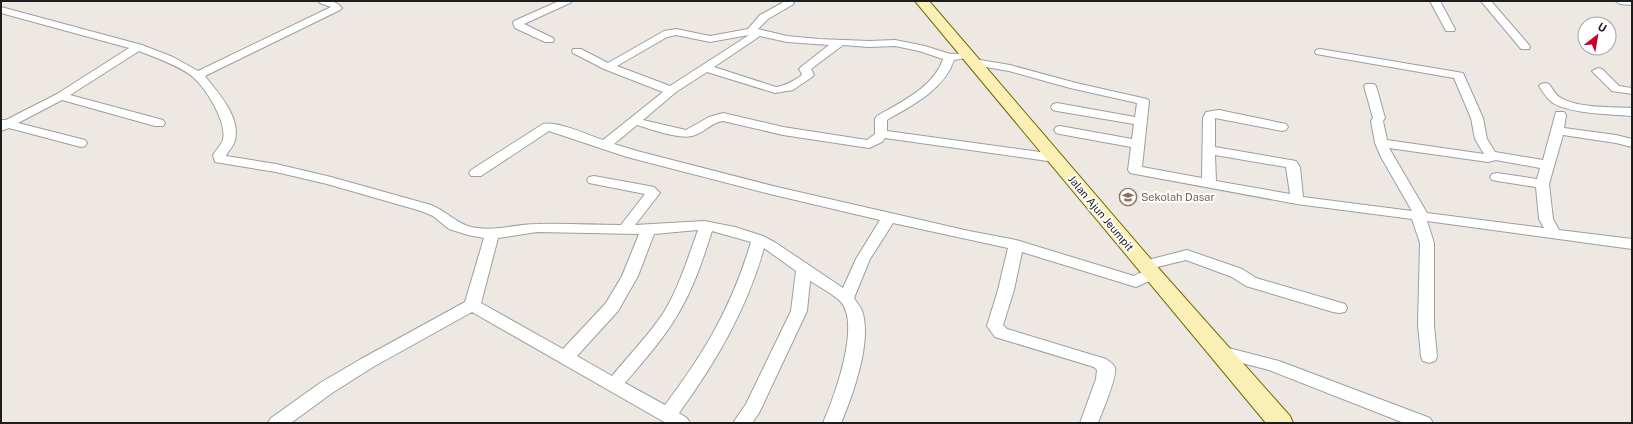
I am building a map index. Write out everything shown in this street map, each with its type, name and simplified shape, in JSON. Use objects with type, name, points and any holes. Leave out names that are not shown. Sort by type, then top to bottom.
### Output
[{"type":"street","points":[[198,75],[337,8],[323,1]]},
{"type":"street","points":[[549,40],[524,29],[519,26],[518,23],[568,1]]},
{"type":"street","points":[[604,146],[671,91],[754,32],[764,17],[789,3],[786,1]]},
{"type":"street","name":"Jalan Ajun Jeumpit","points":[[922,1],[1150,271],[1281,423]]},
{"type":"street","points":[[1435,1],[1450,29]]},
{"type":"street","points":[[1486,1],[1525,47]]},
{"type":"street","points":[[1620,1],[1632,2]]},
{"type":"street","points":[[1,10],[138,48],[169,59],[198,75],[220,104],[230,126],[229,141],[219,155],[220,159],[276,168],[331,181],[430,209],[454,226],[465,230],[492,234],[537,228],[648,230],[706,226],[730,230],[760,240],[846,298],[854,312],[856,326],[848,379],[832,423]]},
{"type":"street","points":[[608,67],[664,34],[671,32],[710,39],[754,32],[794,40],[869,44],[895,43],[921,48],[949,57],[971,59],[1010,68],[1074,86],[1143,101],[1135,170],[1297,200],[1632,244]]},
{"type":"street","points":[[705,68],[775,90],[786,89],[803,80],[808,75],[805,69],[839,43]]},
{"type":"street","points":[[4,124],[61,96],[138,48]]},
{"type":"street","points":[[577,51],[608,67],[671,91]]},
{"type":"street","points":[[1320,52],[1455,73],[1459,75],[1477,118],[1481,139],[1491,155]]},
{"type":"street","points":[[634,121],[687,134],[696,132],[715,117],[723,117],[783,131],[869,144],[878,139],[881,134],[881,119],[923,92],[933,83],[948,64],[949,57]]},
{"type":"street","points":[[1598,71],[1616,89],[1632,91]]},
{"type":"street","points":[[1370,86],[1379,118],[1377,121],[1381,143],[1387,157],[1420,216],[1427,243],[1426,325],[1429,357]]},
{"type":"street","points":[[1545,86],[1551,96],[1559,102],[1577,106],[1632,112]]},
{"type":"street","points":[[61,96],[159,123]]},
{"type":"street","points":[[1057,107],[1141,122]]},
{"type":"street","points":[[1209,183],[1210,115],[1219,114],[1282,127]]},
{"type":"street","points":[[1554,233],[1546,219],[1542,184],[1558,131],[1560,115]]},
{"type":"street","points":[[4,124],[81,143]]},
{"type":"street","points":[[476,173],[547,127],[554,128],[604,146],[776,191],[889,216],[969,236],[1016,245],[1136,282],[1150,271],[1187,255],[1237,273],[1252,282],[1338,308]]},
{"type":"street","points":[[1060,130],[1138,144]]},
{"type":"street","points":[[1558,131],[1616,139],[1632,143]]},
{"type":"street","points":[[881,134],[1055,158]]},
{"type":"street","points":[[1381,143],[1488,158],[1491,155],[1547,165]]},
{"type":"street","points":[[1209,150],[1290,164],[1293,167],[1297,200]]},
{"type":"street","points":[[1497,177],[1542,184]]},
{"type":"street","points":[[594,180],[649,190],[653,193],[625,229]]},
{"type":"street","points":[[846,298],[863,259],[889,216]]},
{"type":"street","points":[[614,385],[644,350],[669,314],[687,277],[706,226]]},
{"type":"street","points":[[566,357],[612,307],[630,276],[648,230]]},
{"type":"street","points":[[278,423],[326,388],[367,363],[472,305],[492,234]]},
{"type":"street","points":[[472,305],[674,419],[726,329],[740,301],[760,240]]},
{"type":"street","points":[[1016,245],[1006,290],[994,326],[1001,333],[1100,364],[1106,368],[1105,379],[1089,423]]},
{"type":"street","points":[[742,423],[752,408],[799,311],[804,269]]},
{"type":"street","points":[[1220,352],[1273,365],[1424,423]]},
{"type":"place","name":"Sekolah Dasar","points":[[1128,197]]}]
